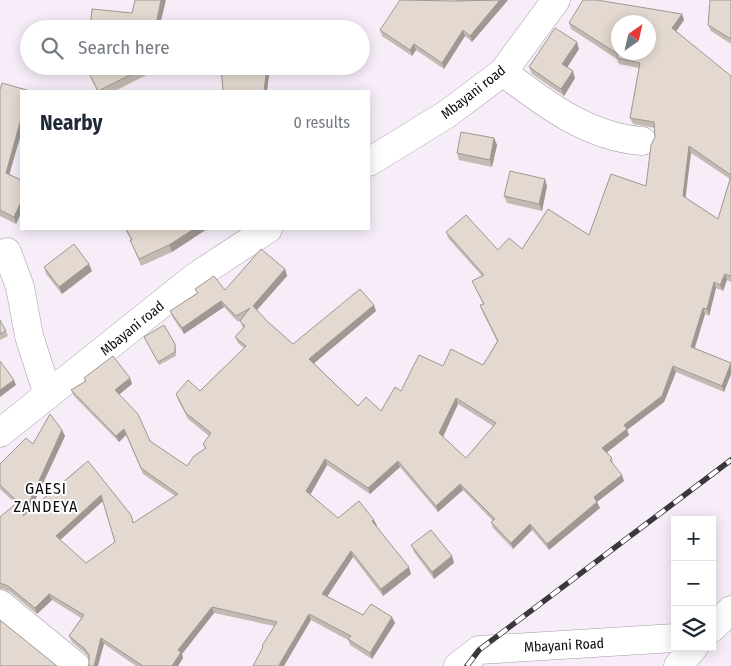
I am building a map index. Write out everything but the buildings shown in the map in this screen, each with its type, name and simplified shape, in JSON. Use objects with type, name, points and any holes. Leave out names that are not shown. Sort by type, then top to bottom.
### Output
[{"type":"street","name":"Mbayani road","points":[[370,161],[448,114],[503,72],[556,0]]},
{"type":"street","points":[[503,72],[539,100],[602,134],[622,140],[642,141]]},
{"type":"street","name":"Mbayani road","points":[[0,433],[195,276],[266,230]]},
{"type":"street","points":[[7,252],[20,286],[29,336],[48,395]]},
{"type":"street","points":[[0,604],[76,666]]},
{"type":"street","points":[[716,624],[731,610]]},
{"type":"street","points":[[716,634],[731,632]]},
{"type":"street","name":"Mbayani Road","points":[[458,666],[479,650],[671,638]]},
{"type":"street","points":[[678,666],[691,651]]},
{"type":"railway","points":[[467,666],[479,650],[731,460]]},
{"type":"district","name":"GAESI ZANDEYA","points":[[46,497]]}]
